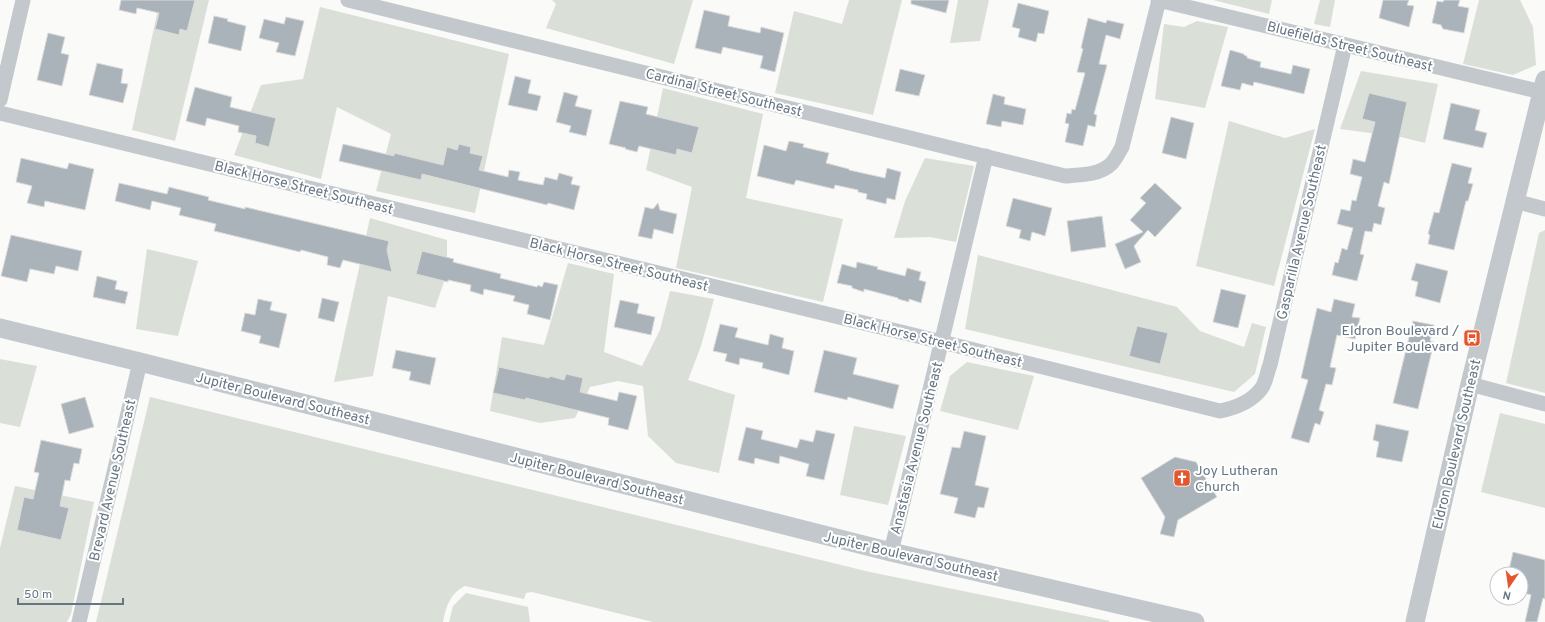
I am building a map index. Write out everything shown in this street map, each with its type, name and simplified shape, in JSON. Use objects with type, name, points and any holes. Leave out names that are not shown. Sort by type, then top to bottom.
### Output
[{"type":"street","points":[[0,100],[23,0]]},
{"type":"street","name":"Cardinal Street Southeast","points":[[348,0],[1065,176],[1087,174],[1101,170],[1111,164],[1122,147],[1158,0]]},
{"type":"street","name":"Bluefields Street Southeast","points":[[1158,0],[1345,45],[1543,86]]},
{"type":"street","name":"Gasparilla Avenue Southeast","points":[[1237,407],[1250,400],[1262,388],[1270,365],[1345,45]]},
{"type":"street","name":"Eldron Boulevard Southeast","points":[[1415,622],[1470,384],[1543,86]]},
{"type":"street","name":"Black Horse Street Southeast","points":[[0,113],[942,342],[1220,412],[1237,407]]},
{"type":"street","name":"Anastasia Avenue Southeast","points":[[891,552],[986,156]]},
{"type":"street","points":[[1515,201],[1545,209]]},
{"type":"street","name":"Jupiter Boulevard Southeast","points":[[0,328],[891,552],[1195,622]]},
{"type":"street","name":"Brevard Avenue Southeast","points":[[79,622],[140,362]]},
{"type":"street","points":[[1470,384],[1545,404]]},
{"type":"shaded area","points":[[160,0],[209,0],[175,141],[132,130]]},
{"type":"shaded area","points":[[552,0],[693,0],[674,64],[546,28],[556,4]]},
{"type":"shaded area","points":[[849,0],[902,0],[873,115],[775,93],[794,11],[842,24]]},
{"type":"shaded area","points":[[958,0],[989,0],[980,41],[950,43]]},
{"type":"shaded area","points":[[1213,0],[1272,0],[1269,14]]},
{"type":"shaded area","points":[[1320,0],[1335,0],[1330,27],[1314,24]]},
{"type":"shaded area","points":[[1479,0],[1520,0],[1533,27],[1536,65],[1513,75],[1463,64]]},
{"type":"shaded area","points":[[320,7],[509,54],[475,213],[376,191],[391,134],[337,107],[321,179],[234,155],[261,85],[303,79]]},
{"type":"shaded area","points":[[1197,21],[1228,27],[1205,108],[1155,99],[1164,24],[1184,27]]},
{"type":"shaded area","points":[[1361,71],[1438,84],[1425,143],[1401,137],[1340,129]]},
{"type":"shaded area","points":[[663,88],[763,114],[746,198],[843,219],[823,302],[676,268],[692,187],[646,170]]},
{"type":"shaded area","points":[[1229,121],[1285,138],[1315,129],[1274,286],[1196,266]]},
{"type":"shaded area","points":[[925,158],[974,166],[956,242],[930,237],[894,238],[905,201]]},
{"type":"shaded area","points":[[370,218],[447,240],[447,273],[435,308],[388,296],[373,376],[334,382]]},
{"type":"shaded area","points":[[1545,230],[1545,393],[1506,383],[1539,233]]},
{"type":"shaded area","points":[[147,249],[198,261],[178,336],[136,329]]},
{"type":"shaded area","points":[[978,255],[1177,307],[1200,331],[1244,347],[1252,323],[1266,327],[1255,374],[1234,392],[965,329]]},
{"type":"shaded area","points":[[568,263],[614,274],[604,352],[642,366],[660,330],[670,291],[714,299],[701,346],[688,380],[735,395],[719,473],[676,463],[648,436],[643,386],[618,381],[590,387],[575,418],[540,423],[490,411],[502,337],[544,345]]},
{"type":"shaded area","points":[[0,359],[37,366],[20,427],[0,423]]},
{"type":"shaded area","points":[[967,362],[1034,376],[1018,430],[940,411],[950,376]]},
{"type":"shaded area","points":[[150,397],[870,572],[1110,621],[653,622],[532,592],[526,593],[524,599],[465,586],[456,592],[452,597],[447,606],[443,622],[96,622]]},
{"type":"shaded area","points":[[1500,413],[1545,424],[1545,508],[1481,492]]},
{"type":"shaded area","points":[[854,426],[906,436],[888,505],[840,495]]},
{"type":"shaded area","points":[[15,486],[94,502],[71,614],[67,622],[0,622],[0,548]]},
{"type":"shaded area","points":[[466,593],[528,607],[530,622],[449,622],[453,606]]},
{"type":"building","points":[[121,0],[195,0],[187,31],[180,29],[179,35],[155,29],[159,13],[137,8],[136,14],[119,10]]},
{"type":"building","points":[[911,0],[949,0],[946,13],[911,4]]},
{"type":"building","points":[[1383,0],[1409,0],[1407,5],[1414,6],[1409,27],[1379,18]]},
{"type":"building","points":[[1444,0],[1460,0],[1458,6],[1469,8],[1464,33],[1443,29],[1441,25],[1432,23],[1437,1],[1443,2]]},
{"type":"building","points":[[1018,3],[1049,11],[1044,34],[1038,33],[1036,42],[1018,37],[1020,29],[1012,27]]},
{"type":"building","points":[[704,10],[730,16],[728,26],[760,33],[761,27],[784,33],[775,72],[760,68],[763,56],[723,47],[721,54],[695,48]]},
{"type":"building","points":[[214,16],[228,19],[227,21],[246,26],[241,51],[208,43]]},
{"type":"building","points":[[286,17],[304,21],[295,56],[276,52],[279,43],[259,38],[264,19],[284,24]]},
{"type":"building","points":[[1088,18],[1106,23],[1107,20],[1124,24],[1120,39],[1106,35],[1099,64],[1107,65],[1094,114],[1097,115],[1095,127],[1088,125],[1083,146],[1065,142],[1069,124],[1065,123],[1067,113],[1071,114],[1072,109],[1075,110],[1085,73],[1077,72],[1083,49],[1081,48]]},
{"type":"building","points":[[48,33],[65,37],[61,53],[69,55],[62,86],[37,80]]},
{"type":"building","points":[[1230,50],[1244,54],[1247,58],[1261,62],[1260,67],[1291,74],[1293,65],[1310,69],[1304,94],[1254,82],[1253,86],[1242,83],[1240,90],[1221,86]]},
{"type":"building","points":[[97,63],[123,69],[121,83],[128,84],[123,103],[89,95]]},
{"type":"building","points":[[900,69],[925,75],[919,96],[895,91]]},
{"type":"building","points":[[515,76],[531,80],[528,93],[541,96],[537,111],[508,105]]},
{"type":"building","points":[[195,87],[232,97],[230,107],[276,118],[269,147],[255,143],[256,136],[238,132],[239,126],[207,118],[205,126],[186,121]]},
{"type":"building","points":[[564,92],[578,96],[575,106],[592,110],[586,136],[569,132],[571,126],[556,122]]},
{"type":"building","points":[[1369,93],[1407,102],[1389,184],[1384,182],[1378,206],[1385,208],[1381,225],[1374,223],[1372,232],[1365,231],[1360,254],[1364,255],[1357,281],[1332,275],[1335,262],[1338,263],[1342,248],[1347,250],[1353,228],[1337,224],[1341,209],[1350,211],[1352,200],[1356,201],[1362,177],[1350,174],[1353,159],[1365,162],[1375,122],[1362,119]]},
{"type":"building","points":[[993,94],[1005,97],[1004,104],[1026,109],[1023,125],[1002,121],[1001,127],[986,124]]},
{"type":"building","points":[[620,101],[648,107],[646,114],[699,127],[692,153],[677,149],[676,155],[639,146],[637,152],[609,144]]},
{"type":"building","points":[[1451,103],[1480,110],[1475,130],[1487,133],[1483,148],[1443,139]]},
{"type":"building","points":[[1171,117],[1194,123],[1186,159],[1162,153]]},
{"type":"building","points":[[789,141],[804,144],[803,147],[829,153],[826,163],[849,170],[885,178],[887,168],[901,172],[895,200],[887,198],[886,204],[866,199],[867,194],[858,192],[858,190],[835,185],[834,189],[796,180],[794,185],[757,176],[764,145],[786,151]]},
{"type":"building","points":[[343,144],[394,156],[394,153],[443,165],[447,147],[457,150],[459,144],[471,147],[470,153],[483,156],[479,170],[508,177],[509,170],[520,172],[518,180],[543,185],[545,177],[557,180],[559,173],[573,177],[571,184],[580,186],[574,210],[548,203],[547,205],[422,174],[421,180],[339,161]]},
{"type":"building","points":[[21,158],[67,169],[69,163],[94,169],[85,210],[45,201],[44,207],[27,203],[32,186],[16,182]]},
{"type":"building","points":[[1452,163],[1472,168],[1468,183],[1473,184],[1468,201],[1466,201],[1454,250],[1428,244],[1430,235],[1428,234],[1434,212],[1439,213]]},
{"type":"building","points":[[119,183],[167,194],[169,187],[209,197],[208,200],[245,209],[245,207],[389,241],[387,250],[392,272],[343,260],[340,268],[327,265],[328,257],[301,250],[300,252],[214,231],[216,224],[179,215],[181,208],[152,201],[150,210],[115,201]]},
{"type":"building","points":[[1155,183],[1182,208],[1155,237],[1148,230],[1134,246],[1141,262],[1125,269],[1115,244],[1143,232],[1130,220],[1146,203],[1140,198]]},
{"type":"building","points":[[1013,198],[1052,208],[1045,236],[1032,232],[1030,241],[1019,238],[1021,230],[1006,226]]},
{"type":"building","points":[[658,203],[660,210],[677,214],[673,234],[654,229],[652,239],[638,236],[645,207],[653,209]]},
{"type":"building","points":[[1102,216],[1106,247],[1071,252],[1067,221]]},
{"type":"building","points":[[11,235],[82,251],[78,271],[56,266],[54,274],[30,269],[27,282],[1,276]]},
{"type":"building","points":[[422,251],[454,259],[453,262],[501,274],[500,278],[537,287],[538,285],[542,287],[544,282],[558,285],[550,320],[527,314],[529,305],[513,301],[515,296],[484,289],[483,295],[470,291],[471,285],[448,280],[448,282],[416,274]]},
{"type":"building","points":[[857,262],[905,276],[907,268],[921,272],[919,280],[926,282],[921,303],[909,299],[909,302],[864,289],[864,292],[852,288],[852,286],[837,283],[842,264],[856,268]]},
{"type":"building","points":[[1416,263],[1448,271],[1440,303],[1415,296],[1418,282],[1411,280]]},
{"type":"building","points":[[97,276],[117,281],[115,289],[128,292],[125,304],[93,297]]},
{"type":"building","points":[[1221,289],[1246,295],[1238,328],[1213,322]]},
{"type":"building","points":[[322,298],[339,302],[334,322],[318,318]]},
{"type":"building","points":[[258,299],[272,302],[270,310],[287,314],[279,348],[259,343],[261,336],[241,331],[245,313],[255,315]]},
{"type":"building","points":[[1334,299],[1355,304],[1352,317],[1360,318],[1355,339],[1337,335],[1330,367],[1336,368],[1332,385],[1326,384],[1319,410],[1324,412],[1320,425],[1315,423],[1309,443],[1291,438],[1308,380],[1301,378],[1317,308],[1331,312]]},
{"type":"building","points":[[620,300],[639,304],[637,313],[655,317],[651,335],[614,327]]},
{"type":"building","points":[[1413,321],[1434,325],[1430,341],[1434,342],[1418,409],[1393,403]]},
{"type":"building","points":[[720,324],[738,328],[735,337],[768,345],[770,334],[784,338],[782,348],[794,351],[789,375],[762,368],[763,363],[740,358],[739,365],[725,361],[727,354],[713,351]]},
{"type":"building","points":[[1137,326],[1168,333],[1160,364],[1129,356]]},
{"type":"building","points":[[396,350],[436,358],[430,385],[409,380],[411,372],[392,368]]},
{"type":"building","points":[[824,350],[857,358],[853,374],[899,385],[893,409],[848,397],[847,400],[814,392]]},
{"type":"building","points":[[499,367],[564,380],[566,374],[583,378],[580,392],[617,401],[619,392],[637,396],[628,430],[608,425],[609,418],[526,398],[525,400],[493,393]]},
{"type":"building","points":[[85,397],[94,427],[69,434],[61,404]]},
{"type":"building","points":[[1376,424],[1409,431],[1402,462],[1376,457],[1379,442],[1373,440]]},
{"type":"building","points":[[746,427],[763,431],[761,439],[797,448],[800,439],[813,442],[816,430],[835,434],[824,480],[806,476],[809,464],[780,456],[779,464],[755,458],[754,464],[738,460]]},
{"type":"building","points":[[964,431],[986,436],[975,485],[989,488],[984,508],[978,507],[975,518],[954,513],[958,498],[940,494],[952,447],[960,448]]},
{"type":"building","points":[[41,440],[82,449],[79,464],[74,463],[70,481],[65,480],[60,506],[69,508],[61,540],[17,530],[24,497],[33,499],[39,473],[34,472]]},
{"type":"building","points":[[1175,457],[1196,462],[1217,497],[1178,520],[1174,537],[1160,534],[1165,517],[1141,478]]},
{"type":"building","points":[[1513,552],[1545,560],[1545,599],[1543,598],[1537,622],[1525,622],[1531,595],[1529,594],[1529,566],[1510,566]]},
{"type":"place","name":"Eldron Boulevard / Jupiter Boulevard","points":[[1472,338]]},
{"type":"place","name":"Joy Lutheran Church","points":[[1182,478]]}]
